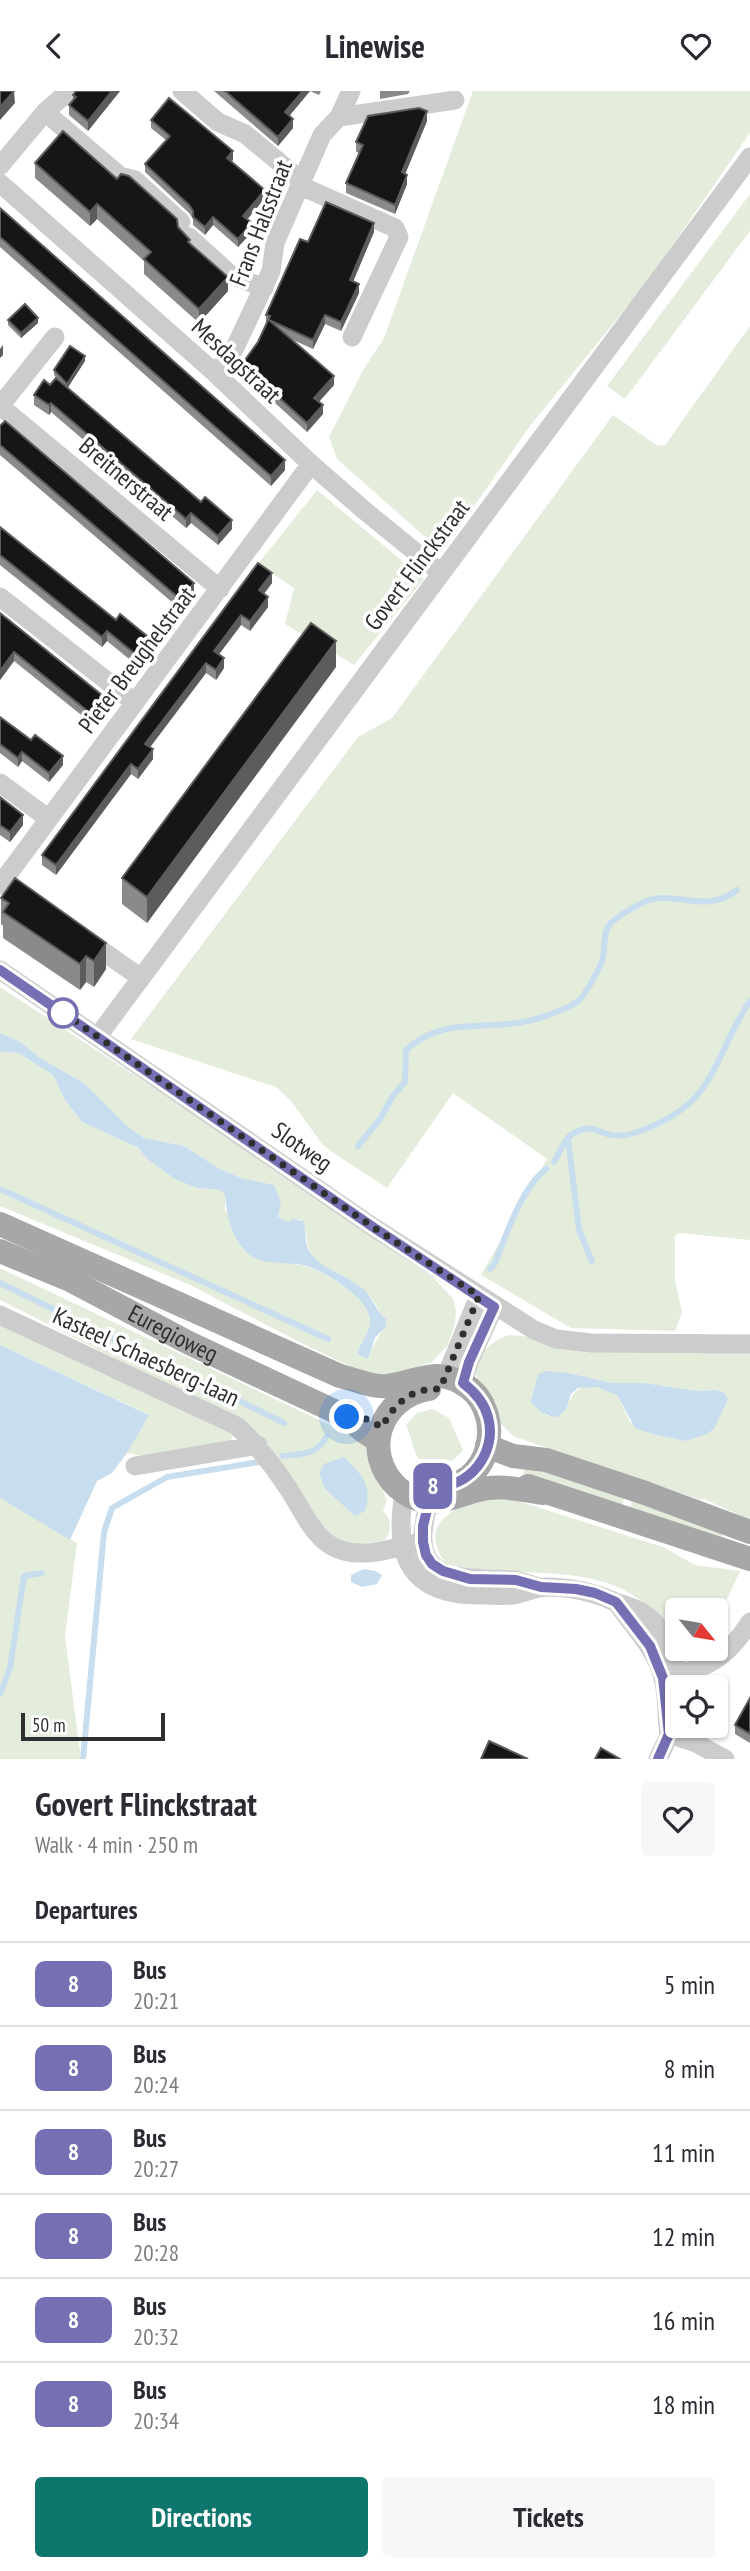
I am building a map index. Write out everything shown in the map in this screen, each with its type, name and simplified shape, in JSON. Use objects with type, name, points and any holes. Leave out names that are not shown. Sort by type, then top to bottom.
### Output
[{"type":"main road","name":"Euregioweg","points":[[0,1224],[340,1376],[384,1387],[396,1395]]},
{"type":"main road","name":"Euregioweg","points":[[0,1251],[70,1280],[189,1343],[347,1417],[366,1419],[379,1433]]},
{"type":"main road","points":[[426,1375],[450,1383],[481,1401],[488,1415],[489,1439],[476,1480],[454,1499],[431,1494],[404,1493],[388,1478],[381,1465],[379,1433],[396,1395],[426,1375]]},
{"type":"main road","points":[[379,1433],[390,1436],[404,1470],[431,1494]]},
{"type":"main road","points":[[489,1439],[750,1532]]},
{"type":"main road","points":[[476,1480],[500,1488],[543,1493],[750,1559]]},
{"type":"street","points":[[0,166],[44,112],[69,91]]},
{"type":"street","points":[[182,91],[218,122],[245,134],[302,184],[395,228],[399,237],[352,337]]},
{"type":"street","name":"Frans Halsstraat","points":[[215,373],[232,354],[264,288],[271,271],[275,243],[322,135],[339,117],[351,91]]},
{"type":"street","points":[[339,117],[455,100]]},
{"type":"street","points":[[44,112],[120,176],[135,180],[231,275],[264,288]]},
{"type":"street","name":"Govert Flinckstraat","points":[[98,1037],[750,157]]},
{"type":"street","name":"Mesdagstraat","points":[[0,183],[215,373],[365,512],[441,573]]},
{"type":"street","points":[[0,406],[55,337]]},
{"type":"street","name":"Breitnerstraat","points":[[0,406],[220,589]]},
{"type":"street","name":"Pieter Breughelstraat","points":[[5,885],[49,819],[311,464]]},
{"type":"street","points":[[0,597],[135,703]]},
{"type":"street","points":[[0,783],[49,819]]},
{"type":"street","points":[[66,926],[141,978]]},
{"type":"street","name":"Slotweg","points":[[0,970],[373,1227],[534,1331],[566,1341],[592,1343],[750,1344]]},
{"type":"street","points":[[450,1383],[487,1301]]},
{"type":"street","name":"Kasteel Schaesberg-laan","points":[[0,1315],[237,1426],[258,1445],[291,1492],[315,1533],[325,1542],[352,1553],[423,1542]]},
{"type":"street","points":[[135,1466],[258,1445]]},
{"type":"street","points":[[404,1493],[401,1545],[407,1561],[426,1583],[454,1595],[513,1595],[541,1587]]},
{"type":"street","points":[[431,1494],[423,1542],[426,1555],[432,1564],[454,1576],[516,1580],[541,1587],[586,1591],[636,1609],[653,1621],[669,1644],[674,1675]]},
{"type":"street","points":[[686,1675],[723,1656],[750,1622]]},
{"type":"street","points":[[658,1759],[668,1738]]},
{"type":"street","points":[[689,1738],[725,1759]]},
{"type":"green space","points":[[473,91],[750,91],[750,133],[647,282],[530,426],[442,552],[337,459],[329,437],[363,370],[384,338]]},
{"type":"green space","points":[[750,194],[750,231],[625,399],[607,386]]},
{"type":"green space","points":[[750,326],[750,1240],[679,1233],[675,1236],[675,1280],[682,1312],[675,1331],[571,1328],[481,1275],[547,1159],[453,1093],[387,1188],[322,1144],[291,1101],[276,1087],[131,1039],[358,737],[392,718],[613,415],[658,446],[665,445]]},
{"type":"green space","points":[[317,490],[424,579],[354,665],[285,624],[294,588],[258,564]]},
{"type":"green space","points":[[0,987],[269,1163],[348,1221],[434,1278],[453,1299],[456,1312],[448,1345],[432,1362],[390,1376],[369,1375],[190,1285],[0,1206],[0,1052],[19,1053],[53,1075],[65,1100],[82,1122],[139,1148],[146,1158],[197,1188],[220,1190],[225,1195],[225,1211],[261,1260],[313,1269],[333,1279],[353,1294],[361,1302],[370,1319],[369,1328],[357,1354],[368,1359],[385,1324],[386,1319],[370,1297],[315,1259],[309,1249],[305,1228],[300,1219],[289,1222],[277,1217],[273,1185],[241,1178],[220,1169],[184,1146],[144,1138],[127,1126],[84,1083],[40,1058],[19,1041],[0,1033]]},
{"type":"green space","points":[[0,1268],[357,1438],[366,1446],[387,1501],[383,1511],[388,1517],[390,1529],[385,1540],[355,1543],[326,1535],[265,1440],[221,1412],[0,1300]]},
{"type":"green space","points":[[0,1324],[234,1435],[229,1442],[141,1456],[127,1453],[148,1414],[0,1345]]},
{"type":"green space","points":[[508,1335],[524,1336],[553,1344],[750,1351],[750,1520],[702,1498],[701,1500],[515,1437],[496,1416],[476,1373],[476,1366],[483,1352]],"holes":[[[569,1373],[612,1383],[645,1383],[698,1391],[711,1390],[685,1441],[652,1434],[630,1422],[617,1395],[600,1387],[586,1386],[574,1393],[566,1410],[547,1416],[544,1413]]]},
{"type":"green space","points":[[433,1409],[449,1418],[463,1450],[447,1464],[434,1467],[428,1466],[417,1456],[406,1425],[417,1413]]},
{"type":"green space","points":[[525,1466],[624,1498],[622,1506],[523,1474]]},
{"type":"green space","points":[[0,1497],[77,1543],[65,1636],[81,1759],[0,1759]]},
{"type":"green space","points":[[483,1497],[518,1501],[663,1547],[695,1565],[740,1571],[728,1598],[665,1598],[665,1624],[638,1598],[596,1580],[550,1573],[471,1569],[445,1563],[435,1538],[437,1528],[442,1520],[459,1508]]},
{"type":"green space","points":[[632,1501],[723,1532],[721,1538],[630,1509]]},
{"type":"water","points":[[0,1033],[19,1041],[40,1058],[84,1083],[127,1126],[144,1138],[184,1146],[220,1169],[241,1178],[274,1185],[281,1202],[278,1217],[289,1222],[293,1219],[303,1221],[308,1249],[318,1262],[362,1288],[386,1319],[386,1326],[375,1338],[368,1359],[357,1354],[369,1328],[370,1319],[362,1302],[354,1294],[324,1274],[306,1266],[263,1261],[246,1252],[234,1235],[225,1195],[220,1190],[197,1188],[175,1179],[146,1158],[139,1148],[82,1122],[65,1100],[53,1075],[19,1053],[0,1052]]},
{"type":"water","points":[[0,1345],[149,1415],[112,1473],[97,1481],[70,1540],[0,1498]]},
{"type":"water","points":[[547,1371],[612,1383],[645,1383],[698,1391],[715,1390],[723,1392],[728,1399],[714,1429],[705,1435],[685,1441],[635,1428],[617,1395],[597,1387],[578,1388],[571,1394],[566,1410],[557,1417],[546,1414],[531,1402],[538,1374]]},
{"type":"water","points":[[344,1457],[366,1486],[365,1511],[355,1516],[325,1489],[319,1473],[324,1464]]},
{"type":"water","points":[[364,1569],[382,1575],[377,1584],[362,1587],[351,1582],[351,1575]]},
{"type":"building","points":[[0,91],[14,91],[0,107]]},
{"type":"building","points":[[76,91],[112,91],[88,121],[69,105],[76,97],[73,95]]},
{"type":"building","points":[[225,91],[303,91],[285,112],[293,119],[278,137]]},
{"type":"building","points":[[169,98],[233,151],[227,158],[265,190],[243,216],[252,223],[238,239],[213,217],[205,227],[193,217],[189,205],[145,164],[170,136],[151,120]]},
{"type":"building","points":[[419,108],[427,111],[402,172],[407,175],[395,205],[346,183],[363,145],[356,142],[368,116]]},
{"type":"building","points":[[63,131],[117,179],[121,174],[129,176],[177,219],[178,227],[190,240],[188,242],[228,277],[199,309],[144,259],[151,252],[97,204],[90,212],[35,163]]},
{"type":"building","points":[[326,202],[374,223],[350,280],[359,284],[341,322],[325,315],[313,340],[269,320],[334,376],[314,398],[323,405],[307,423],[242,364],[258,342],[270,316],[266,315],[300,239],[308,242]]},
{"type":"building","points":[[0,208],[285,460],[271,476],[0,237]]},
{"type":"building","points":[[25,304],[38,318],[21,333],[8,320]]},
{"type":"building","points":[[70,346],[85,356],[67,384],[54,370]]},
{"type":"building","points":[[56,378],[201,502],[205,497],[232,520],[218,536],[191,513],[186,519],[51,403],[49,405],[34,395],[44,380],[50,385]]},
{"type":"building","points":[[5,421],[194,583],[180,599],[0,445],[0,426]]},
{"type":"building","points":[[0,527],[116,620],[120,614],[147,636],[134,653],[107,631],[102,637],[0,555]]},
{"type":"building","points":[[258,563],[272,573],[259,590],[268,597],[250,621],[241,615],[214,651],[224,658],[216,670],[206,663],[145,744],[153,749],[138,769],[131,764],[56,865],[42,855]]},
{"type":"building","points":[[0,613],[108,700],[95,717],[14,652],[0,671]]},
{"type":"building","points":[[311,623],[336,641],[147,897],[122,878]]},
{"type":"building","points":[[0,717],[31,740],[35,735],[63,756],[49,773],[22,752],[18,758],[0,744]]},
{"type":"building","points":[[0,797],[23,815],[10,832],[0,825]]},
{"type":"building","points":[[15,878],[106,943],[94,961],[86,956],[80,964],[3,912],[9,903],[1,898]]},
{"type":"building","points":[[750,1698],[750,1734],[735,1725]]},
{"type":"building","points":[[489,1741],[528,1759],[481,1759]]},
{"type":"building","points":[[601,1748],[620,1759],[595,1759]]},
{"type":"waterway","points":[[358,1146],[405,1082],[406,1050],[419,1040],[445,1029],[517,1023],[564,1009],[580,999],[595,976],[602,961],[607,929],[619,916],[652,899],[712,901],[737,890]]},
{"type":"waterway","points":[[554,1162],[566,1140],[578,1131],[588,1128],[612,1135],[630,1134],[661,1122],[686,1106],[713,1071],[750,1001]]},
{"type":"waterway","points":[[568,1138],[579,1230],[592,1261]]},
{"type":"waterway","points":[[490,1269],[522,1199],[546,1169]]},
{"type":"waterway","points":[[0,1189],[328,1339]]},
{"type":"waterway","points":[[0,1283],[284,1423]]},
{"type":"waterway","points":[[283,1456],[313,1450],[326,1437]]},
{"type":"waterway","points":[[83,1759],[104,1532],[112,1508],[167,1477],[259,1462]]},
{"type":"waterway","points":[[0,1694],[10,1668],[24,1576],[42,1573]]},
{"type":"bus line","name":"8","points":[[0,970],[373,1227],[494,1307],[469,1362],[463,1383],[481,1401],[488,1415],[490,1431],[487,1446],[476,1471],[467,1478],[450,1486],[433,1486],[423,1526],[426,1555],[432,1564],[454,1576],[516,1580],[541,1587],[576,1589],[616,1602],[650,1646],[663,1678],[669,1734],[658,1759]]},
{"type":"route","points":[[63,1013],[59,1010],[373,1227],[479,1296],[440,1389],[420,1391],[405,1397],[395,1405],[382,1427],[366,1419],[347,1417]]}]
